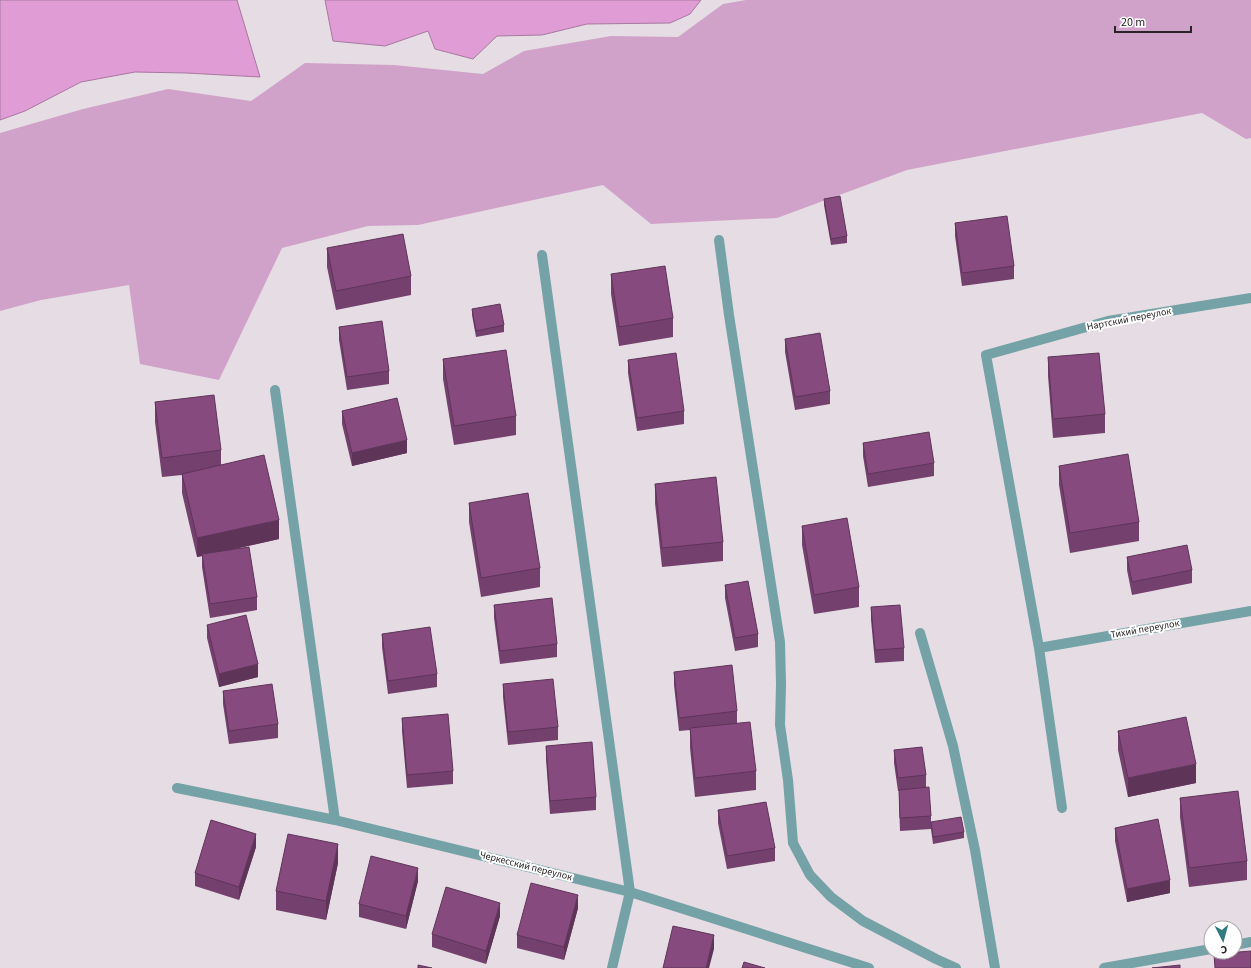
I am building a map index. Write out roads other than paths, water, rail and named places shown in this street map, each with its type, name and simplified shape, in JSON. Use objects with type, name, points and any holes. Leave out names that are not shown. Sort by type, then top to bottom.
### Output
[{"type":"street","points":[[719,240],[729,315],[780,642],[780,725],[788,780],[793,843],[810,875],[831,897],[863,921],[956,968]]},
{"type":"street","points":[[542,255],[630,892],[612,968]]},
{"type":"street","name":"Нартский переулок","points":[[1038,648],[986,355],[1108,321],[1251,298]]},
{"type":"street","points":[[275,390],[335,820]]},
{"type":"street","name":"Тихий переулок","points":[[1038,648],[1251,611]]},
{"type":"street","points":[[920,633],[953,746],[975,850],[995,968]]},
{"type":"street","points":[[1038,648],[1062,808]]},
{"type":"street","name":"Черкесский переулок","points":[[176,788],[335,820],[630,892],[869,968]]},
{"type":"street","points":[[1104,968],[1203,950]]}]
